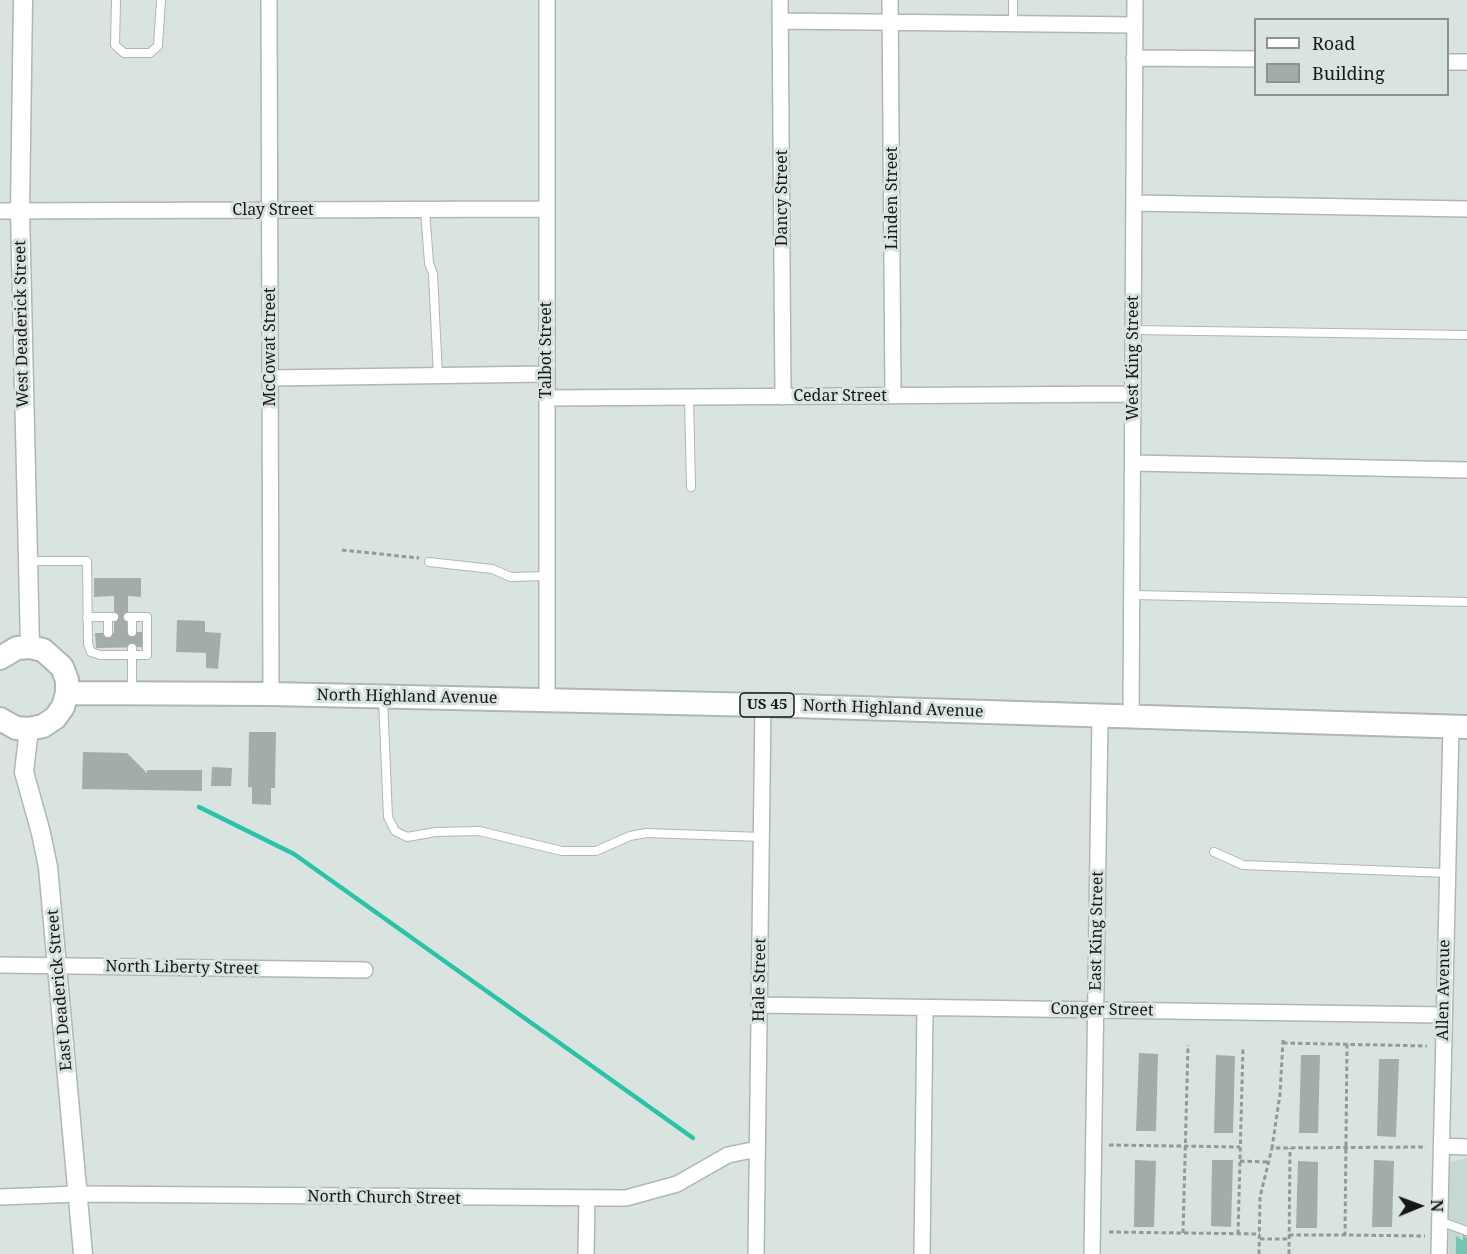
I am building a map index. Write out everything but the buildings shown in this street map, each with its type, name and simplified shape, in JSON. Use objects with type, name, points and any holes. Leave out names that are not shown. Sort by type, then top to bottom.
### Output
[{"type":"main road","points":[[0,658],[17,648],[30,647],[43,650],[62,667],[67,680],[67,693],[63,707],[55,718],[43,726],[29,729],[16,728],[0,719]]},
{"type":"main road","name":"North Highland Avenue","points":[[67,693],[271,694],[764,705],[1459,727]]},
{"type":"street","name":"West Deaderick Street","points":[[22,0],[20,211],[30,647]]},
{"type":"street","name":"McCowat Street","points":[[269,0],[271,694]]},
{"type":"street","name":"Talbot Street","points":[[547,0],[546,398],[549,576],[547,700]]},
{"type":"street","name":"Dancy Street","points":[[780,0],[783,396]]},
{"type":"street","name":"Linden Street","points":[[890,0],[893,396]]},
{"type":"street","name":"West King Street","points":[[1131,717],[1135,0]]},
{"type":"street","points":[[781,21],[1134,25]]},
{"type":"street","points":[[1134,58],[1254,59]]},
{"type":"street","points":[[1449,62],[1467,62]]},
{"type":"street","points":[[1134,203],[1467,209]]},
{"type":"street","name":"Clay Street","points":[[0,211],[547,209]]},
{"type":"street","points":[[270,378],[546,374]]},
{"type":"street","name":"Cedar Street","points":[[546,398],[1133,394]]},
{"type":"street","points":[[1132,463],[1467,470]]},
{"type":"street","name":"Hale Street","points":[[756,1254],[764,705]]},
{"type":"street","name":"East King Street","points":[[1092,1254],[1100,716]]},
{"type":"street","name":"Allen Avenue","points":[[1439,1254],[1439,1221],[1433,1147],[1444,1015],[1447,873],[1459,727]]},
{"type":"street","name":"East Deaderick Street","points":[[29,729],[24,772],[48,867],[83,1254]]},
{"type":"street","name":"North Liberty Street","points":[[0,965],[365,970]]},
{"type":"street","name":"Conger Street","points":[[760,1005],[1444,1015]]},
{"type":"street","points":[[921,1254],[925,1008]]},
{"type":"street","points":[[1433,1147],[1467,1146]]},
{"type":"street","name":"North Church Street","points":[[0,1197],[77,1194],[587,1200],[648,1194],[677,1184],[728,1155],[757,1149]]},
{"type":"street","points":[[586,1254],[587,1200]]},
{"type":"lane","points":[[116,0],[115,45],[124,53],[150,53],[158,46],[161,0]]},
{"type":"lane","points":[[1013,0],[1013,24]]},
{"type":"lane","points":[[425,210],[429,263],[433,274],[438,376]]},
{"type":"lane","points":[[1133,330],[1467,335]]},
{"type":"lane","points":[[689,397],[691,487]]},
{"type":"lane","points":[[28,561],[87,561],[88,644],[91,652],[132,651],[147,655],[147,617],[130,617],[132,632]]},
{"type":"lane","points":[[429,562],[492,569],[511,577],[549,576]]},
{"type":"lane","points":[[1133,595],[1467,602]]},
{"type":"lane","points":[[87,617],[111,617],[108,633]]},
{"type":"lane","points":[[132,651],[132,693]]},
{"type":"lane","points":[[382,697],[388,817],[395,831],[407,837],[479,831],[562,851],[596,851],[630,836],[646,833],[762,837]]},
{"type":"lane","points":[[1214,852],[1243,865],[1447,873]]},
{"type":"lane","points":[[1439,1221],[1467,1231]]},
{"type":"path","points":[[342,550],[414,556],[429,562]]},
{"type":"path","points":[[1259,1254],[1260,1197],[1272,1148],[1280,1094],[1283,1042],[1427,1046]]},
{"type":"path","points":[[1346,1235],[1347,1044]]},
{"type":"path","points":[[1183,1233],[1188,1045]]},
{"type":"path","points":[[1238,1234],[1243,1047]]},
{"type":"path","points":[[1109,1145],[1240,1147]]},
{"type":"path","points":[[1272,1148],[1433,1147]]},
{"type":"path","points":[[1289,1254],[1290,1148]]},
{"type":"path","points":[[1240,1161],[1268,1162]]},
{"type":"path","points":[[1109,1233],[1238,1234],[1260,1237],[1425,1236]]},
{"type":"shaded area","points":[[1467,1158],[1467,1254],[1449,1254],[1449,1169],[1451,1162]]},
{"type":"green space","points":[[1463,1234],[1467,1238],[1467,1254],[1456,1254],[1456,1236],[1463,1241]]},
{"type":"waterway","points":[[199,807],[294,854],[693,1138]]}]
